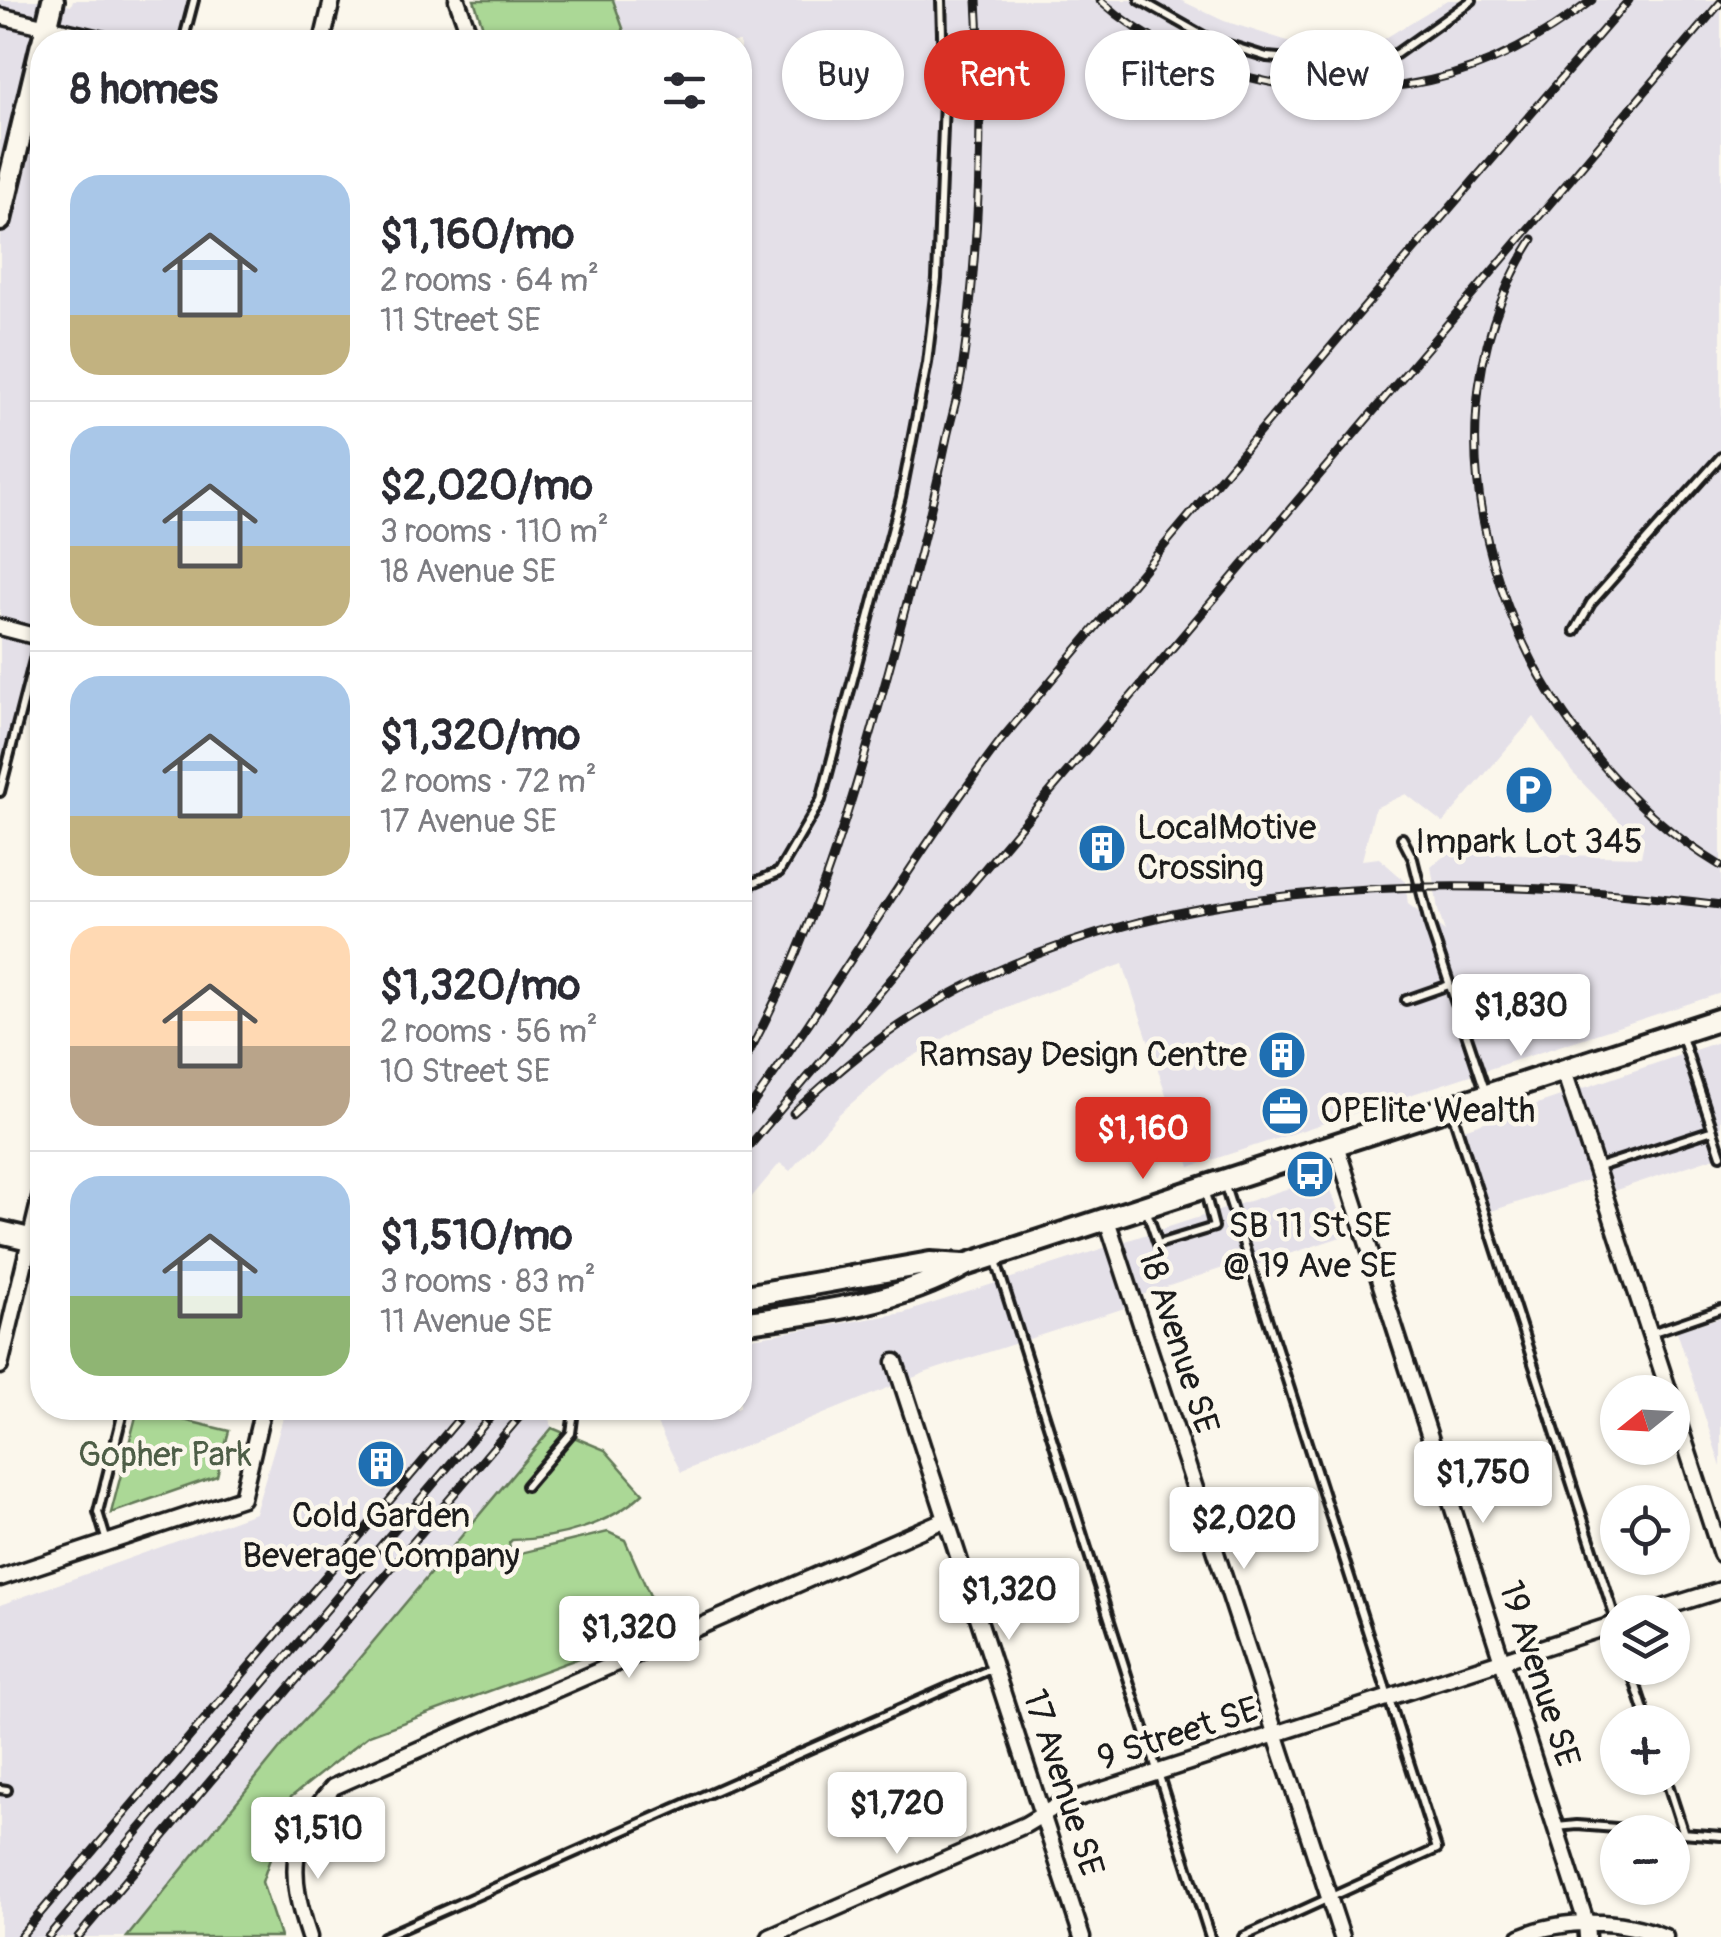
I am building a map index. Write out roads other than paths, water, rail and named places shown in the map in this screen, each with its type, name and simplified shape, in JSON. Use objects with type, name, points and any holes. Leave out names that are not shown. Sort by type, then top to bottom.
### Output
[{"type":"street","points":[[46,30],[53,0]]},
{"type":"street","points":[[325,30],[332,0]]},
{"type":"street","points":[[458,0],[468,30]]},
{"type":"street","points":[[0,16],[30,31]]},
{"type":"street","points":[[0,220],[30,96]]},
{"type":"street","points":[[0,627],[30,633]]},
{"type":"street","points":[[752,1321],[893,1296],[932,1284],[994,1256],[1721,1019]]},
{"type":"street","points":[[1564,1071],[1664,1375]]},
{"type":"street","name":"19 Avenue SE","points":[[1336,1145],[1504,1660],[1586,1930]]},
{"type":"street","name":"18 Avenue SE","points":[[1107,1220],[1342,1937]]},
{"type":"street","points":[[0,1232],[30,1238]]},
{"type":"street","points":[[752,1294],[930,1263],[965,1266]]},
{"type":"street","points":[[0,1366],[30,1264]]},
{"type":"street","name":"17 Avenue SE","points":[[895,1362],[1082,1937]]},
{"type":"street","points":[[0,1578],[242,1498],[260,1420]]},
{"type":"street","points":[[1690,1458],[1721,1554]]},
{"type":"street","points":[[309,1937],[298,1899],[295,1866],[301,1831],[333,1787],[946,1519]]},
{"type":"street","points":[[1690,1600],[1721,1590]]},
{"type":"street","name":"9 Street SE","points":[[770,1937],[1026,1825],[1060,1804],[1600,1629]]},
{"type":"street","points":[[1520,1937],[1542,1927],[1652,1932],[1665,1937]]},
{"type":"lane","points":[[186,30],[194,0]]},
{"type":"lane","points":[[752,883],[779,872],[821,800],[901,497],[927,363],[937,279],[944,102],[941,0]]},
{"type":"lane","points":[[1140,0],[1209,39],[1267,58],[1336,62],[1396,54],[1472,0]]},
{"type":"lane","points":[[1575,631],[1592,604],[1721,457]]},
{"type":"lane","points":[[0,792],[30,680]]},
{"type":"lane","points":[[1402,838],[1414,859],[1429,924],[1487,1096]]},
{"type":"lane","points":[[1406,1000],[1450,985]]},
{"type":"lane","points":[[1681,1032],[1721,1154]]},
{"type":"lane","points":[[1450,1108],[1608,1595]]},
{"type":"lane","points":[[1596,1168],[1713,1130]]},
{"type":"lane","points":[[1145,1208],[1158,1244],[1214,1227],[1214,1185]]},
{"type":"lane","points":[[1214,1185],[1437,1850],[1243,1937]]},
{"type":"lane","points":[[994,1256],[1210,1937]]},
{"type":"lane","points":[[1650,1333],[1721,1310]]},
{"type":"lane","points":[[107,1543],[98,1512],[121,1420]]},
{"type":"lane","points":[[526,1486],[571,1433],[573,1420]]},
{"type":"lane","points":[[383,1937],[994,1667]]},
{"type":"lane","points":[[1556,1827],[1600,1826]]},
{"type":"lane","points":[[1690,1832],[1721,1836]]},
{"type":"railway","points":[[752,1046],[787,974],[842,830],[910,589],[959,388],[973,280],[979,185],[977,0]]},
{"type":"railway","points":[[1100,0],[1177,52],[1221,69],[1313,88],[1359,89],[1406,85],[1489,62],[1542,34],[1592,0]]},
{"type":"railway","points":[[752,1104],[1001,740],[1356,317],[1629,0]]},
{"type":"railway","points":[[752,1143],[1721,2]]},
{"type":"railway","points":[[1533,239],[1494,322],[1477,409],[1480,499],[1501,587],[1537,670],[1588,747],[1650,813],[1721,866]]},
{"type":"railway","points":[[793,1113],[898,1026],[989,975],[1086,937],[1190,911],[1296,895],[1405,887],[1619,894],[1721,905]]},
{"type":"railway","points":[[20,1937],[458,1420]]},
{"type":"railway","points":[[48,1937],[488,1420]]},
{"type":"railway","points":[[78,1937],[517,1420]]},
{"type":"place","name":"Impark Lot 345","points":[[1529,790]]},
{"type":"place","name":"LocalMotive Crossing","points":[[1102,848]]},
{"type":"place","name":"Ramsay Design Centre","points":[[1282,1055]]},
{"type":"place","name":"OPElite Wealth","points":[[1285,1111]]},
{"type":"place","name":"SB 11 St SE @ 19 Ave SE","points":[[1310,1174]]},
{"type":"place","name":"Cold Garden Beverage Company","points":[[381,1464]]},
{"type":"park label","name":"Gopher Park","points":[[165,1455]]}]
